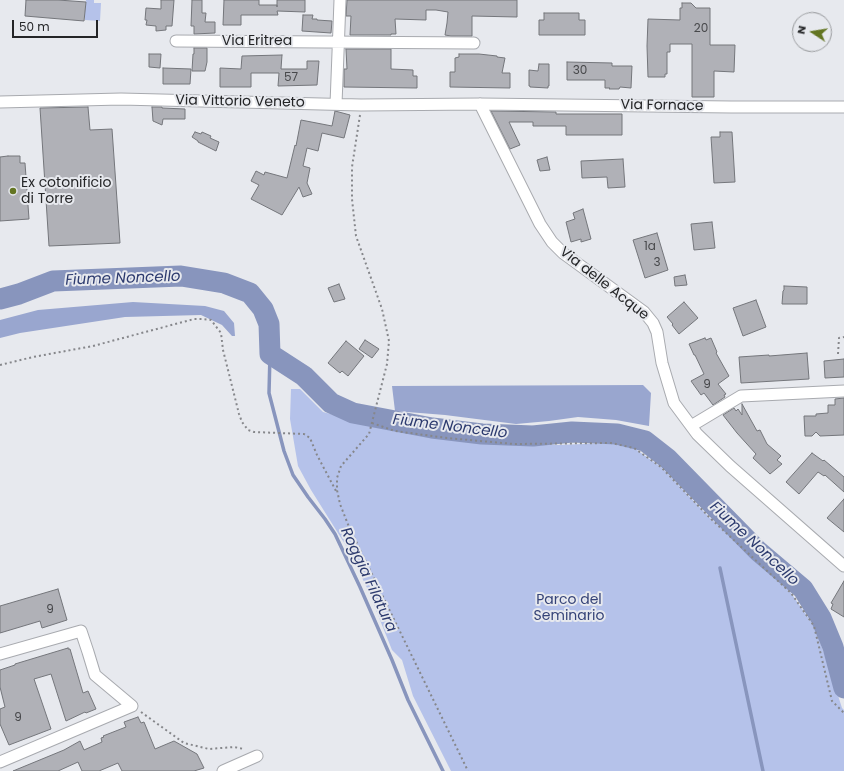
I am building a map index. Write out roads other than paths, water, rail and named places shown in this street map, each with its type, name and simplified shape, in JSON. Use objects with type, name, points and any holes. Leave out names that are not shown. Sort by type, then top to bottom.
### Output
[{"type":"street","points":[[336,104],[340,0]]},
{"type":"street","name":"Via Eritrea","points":[[176,41],[474,43]]},
{"type":"street","name":"Via Vittorio Veneto","points":[[0,102],[120,99],[361,105],[480,104]]},
{"type":"street","name":"Via Fornace","points":[[480,104],[844,107]]},
{"type":"street","name":"Via delle Acque","points":[[480,104],[540,224],[552,242],[563,253],[644,312],[653,323],[657,332],[662,363],[674,403],[697,434],[730,466],[844,566]]},
{"type":"street","points":[[691,426],[741,396],[844,391]]},
{"type":"street","points":[[0,654],[81,631],[95,675],[132,706],[0,762]]},
{"type":"street","points":[[223,771],[257,756]]},
{"type":"waterway","name":"Fiume Noncello","points":[[0,299],[19,294],[53,281],[181,276],[224,283],[250,293],[263,309],[269,324],[270,354],[304,376],[331,403],[353,413],[432,428],[482,434],[533,436],[572,432],[617,434],[645,441],[668,459],[758,551],[803,589],[821,618],[833,647],[844,688]]},
{"type":"waterway","name":"Roggia Filatura","points":[[270,354],[269,393],[284,451],[293,475],[335,534],[360,587],[408,700],[443,771]]},
{"type":"waterway","points":[[720,568],[763,771]]},
{"type":"place","name":"Ex cotonificio di Torre","points":[[13,191]]},
{"type":"park label","name":"Parco del Seminario","points":[[569,608]]}]
